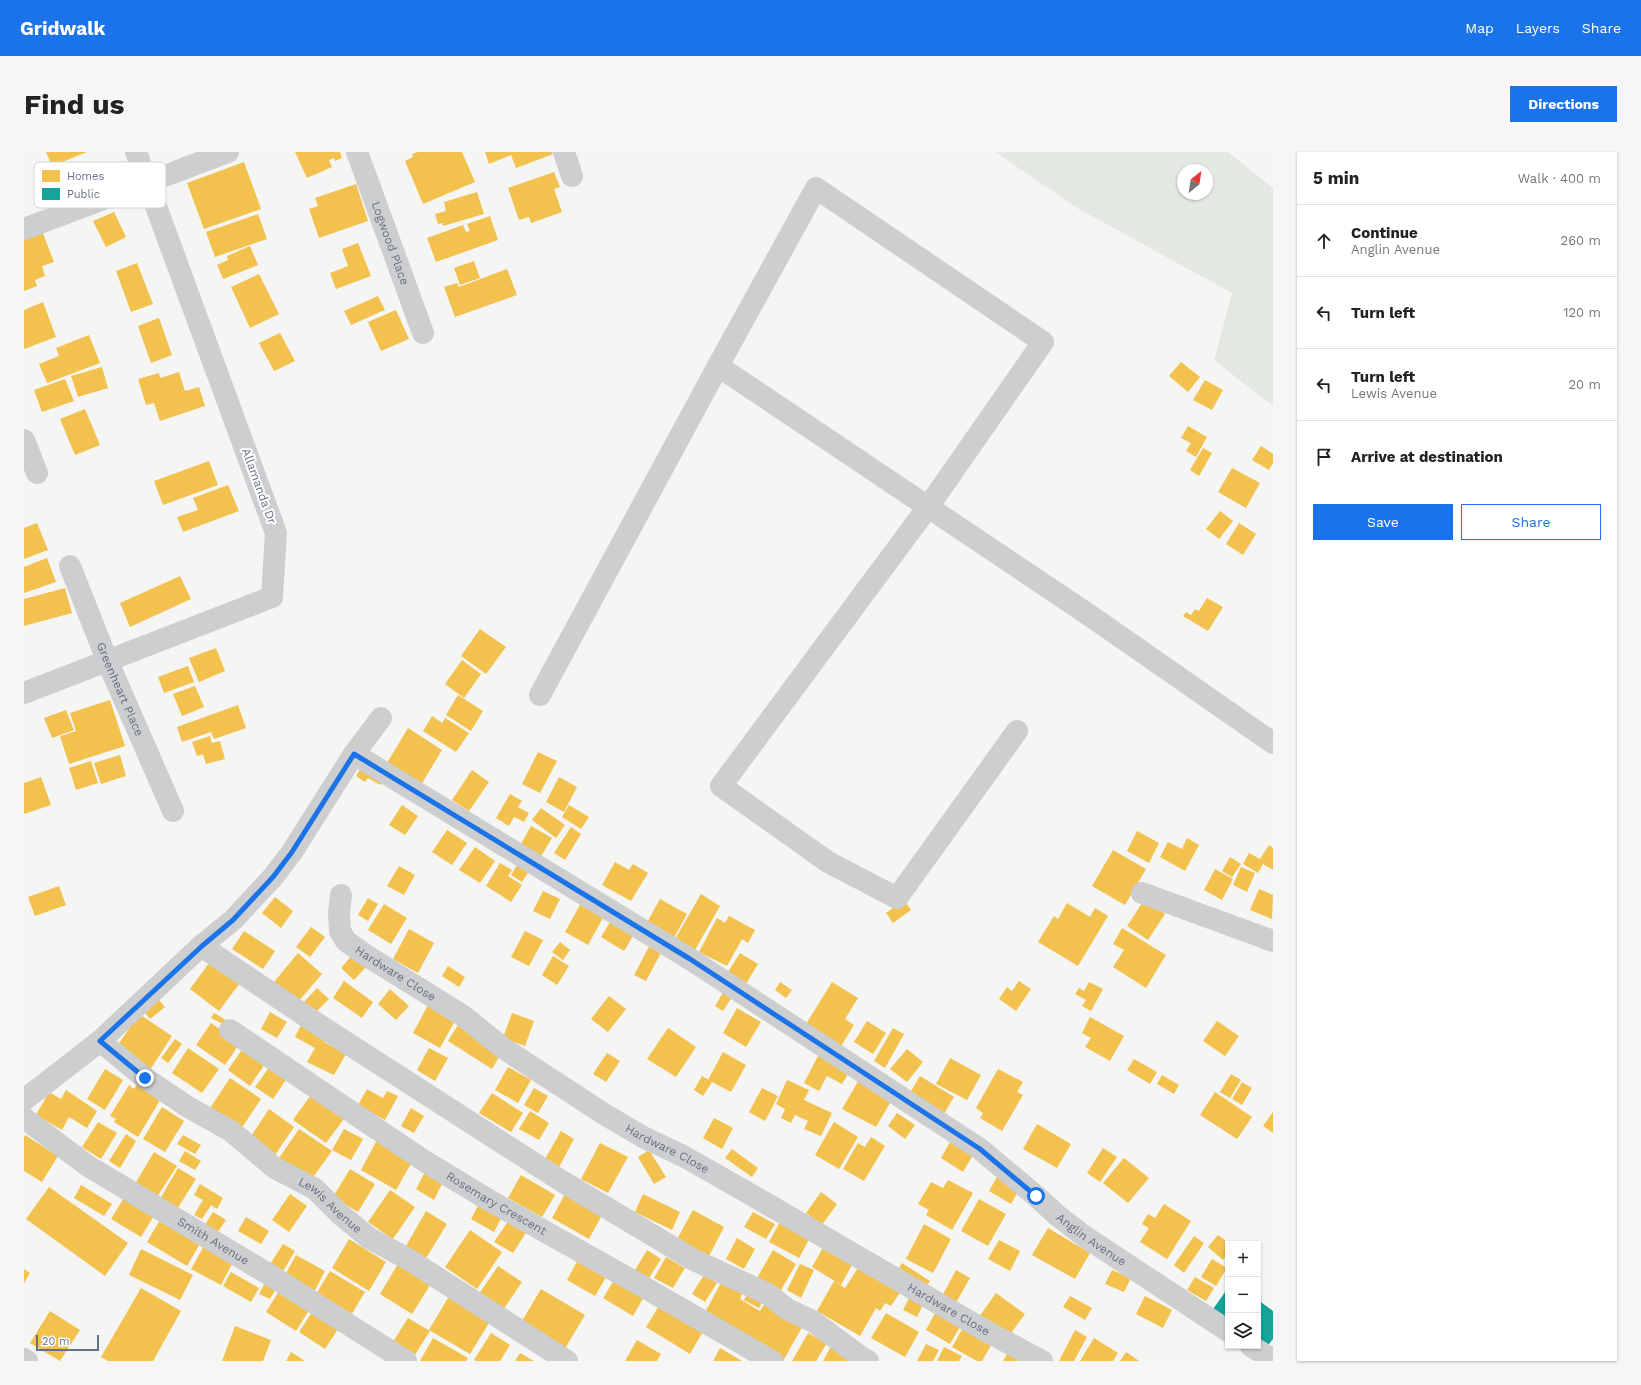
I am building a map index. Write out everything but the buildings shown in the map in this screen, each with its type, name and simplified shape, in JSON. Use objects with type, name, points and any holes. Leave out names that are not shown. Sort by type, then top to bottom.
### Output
[{"type":"street","name":"Allamanda Dr","points":[[136,152],[139,162]]},
{"type":"street","points":[[166,176],[228,152]]},
{"type":"street","name":"Logwood Place","points":[[357,152],[423,333]]},
{"type":"street","points":[[564,152],[572,176]]},
{"type":"street","points":[[540,695],[816,188],[1043,342],[928,507],[721,786],[828,862],[898,898],[1017,731]]},
{"type":"street","points":[[24,229],[81,208]]},
{"type":"street","name":"Allamanda Dr","points":[[24,693],[272,597],[276,533],[156,208]]},
{"type":"street","points":[[718,366],[1092,617],[1273,743]]},
{"type":"street","points":[[24,440],[37,473]]},
{"type":"street","name":"Greenheart Place","points":[[70,566],[107,660],[173,811]]},
{"type":"street","points":[[24,1100],[100,1041],[202,946],[233,920],[273,877],[292,852],[354,754],[381,718]]},
{"type":"street","name":"Anglin Avenue","points":[[354,754],[690,959],[980,1149],[1058,1216],[1084,1236],[1225,1329]]},
{"type":"street","points":[[1142,893],[1273,941]]},
{"type":"street","name":"Hardware Close","points":[[341,895],[339,913],[340,931],[346,941],[364,954],[462,1015],[503,1048],[604,1114],[643,1137],[682,1156],[736,1186],[986,1331],[1042,1361]]},
{"type":"street","points":[[202,946],[323,1027],[560,1180],[694,1260],[768,1294],[787,1309],[814,1322],[868,1361]]},
{"type":"street","name":"Rosemary Crescent","points":[[230,1030],[426,1162],[487,1200],[635,1282],[772,1361]]},
{"type":"street","name":"Lewis Avenue","points":[[100,1041],[145,1078],[188,1107],[231,1131],[275,1168],[315,1189],[341,1216],[369,1238],[408,1259],[566,1361]]},
{"type":"street","name":"Smith Avenue","points":[[24,1118],[88,1166],[264,1271],[406,1361]]},
{"type":"street","points":[[1256,1349],[1273,1360]]},
{"type":"shaded area","points":[[995,152],[1228,152],[1273,188],[1273,406],[1214,360],[1232,293],[1079,209]]},
{"type":"route","points":[[145,1078],[100,1041],[202,946],[233,920],[273,877],[292,852],[354,754],[690,959],[733,989],[980,1149],[1036,1196]]}]
